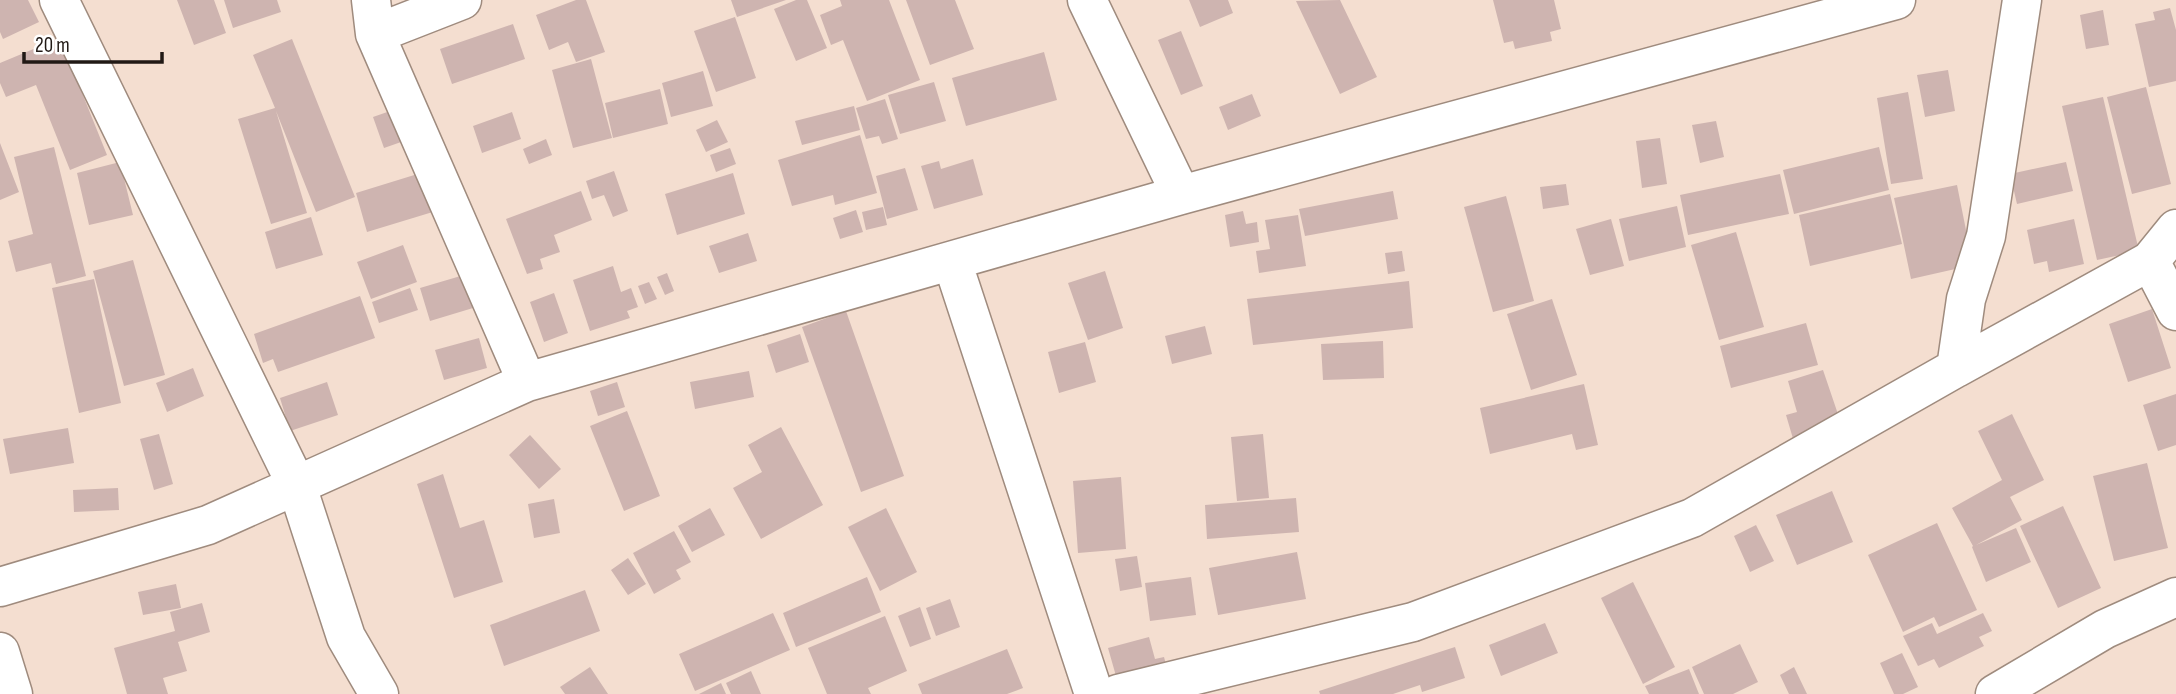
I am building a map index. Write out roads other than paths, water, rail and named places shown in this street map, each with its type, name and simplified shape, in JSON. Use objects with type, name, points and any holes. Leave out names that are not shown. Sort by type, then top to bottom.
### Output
[{"type":"street","points":[[59,0],[297,486],[346,637],[379,694]]},
{"type":"street","points":[[462,0],[373,17],[527,382]]},
{"type":"street","points":[[1087,0],[1181,195]]},
{"type":"street","points":[[0,587],[208,526],[527,382],[1181,195],[1896,0]]},
{"type":"street","points":[[1956,368],[1966,299],[1986,236],[2022,0]]},
{"type":"street","points":[[1118,694],[1413,622],[1692,518],[2150,261],[2176,229]]},
{"type":"street","points":[[952,261],[1094,694]]},
{"type":"street","points":[[2150,261],[2176,311]]},
{"type":"street","points":[[1995,694],[2105,629],[2176,597]]},
{"type":"street","points":[[0,652],[13,694]]}]
